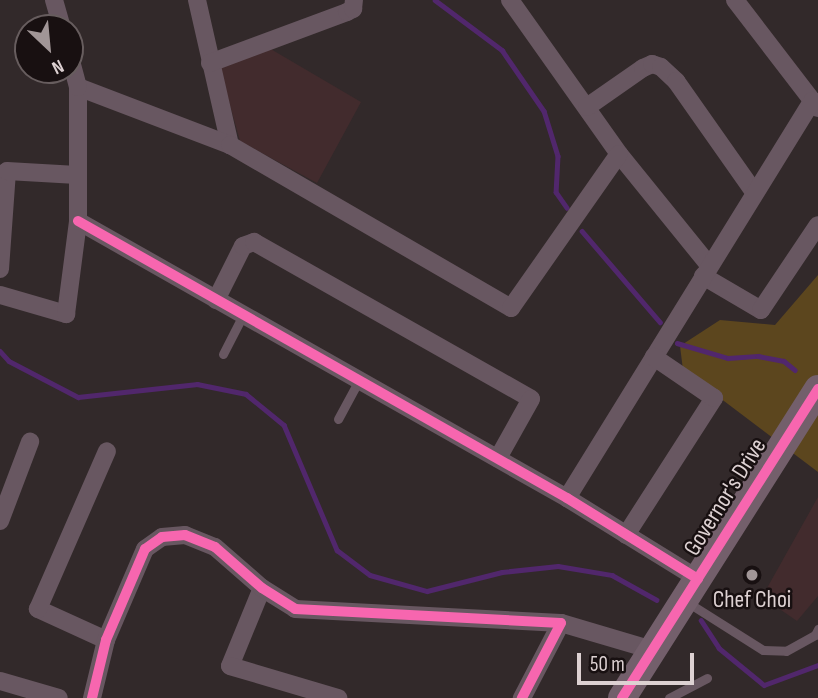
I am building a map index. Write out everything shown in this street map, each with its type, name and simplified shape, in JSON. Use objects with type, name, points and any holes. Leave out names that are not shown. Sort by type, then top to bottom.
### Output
[{"type":"main road","name":"Governor's Drive","points":[[622,698],[818,389]]},
{"type":"street","points":[[197,0],[230,145]]},
{"type":"street","points":[[210,63],[347,12],[353,9],[354,0]]},
{"type":"street","points":[[510,0],[706,270],[761,310],[818,225]]},
{"type":"street","points":[[567,498],[754,192],[815,105],[735,0]]},
{"type":"street","points":[[587,107],[643,68],[652,64],[661,67],[676,81],[754,192]]},
{"type":"street","points":[[0,295],[66,314],[78,221],[77,84]]},
{"type":"street","points":[[78,87],[230,145],[511,308],[620,154]]},
{"type":"street","points":[[0,269],[8,171],[77,175]]},
{"type":"street","points":[[78,221],[567,498],[626,534],[691,589]]},
{"type":"street","points":[[216,300],[243,246],[254,242],[531,399],[498,458]]},
{"type":"street","points":[[626,534],[714,398],[654,357]]},
{"type":"street","points":[[0,521],[30,442]]},
{"type":"street","points":[[106,640],[38,609],[107,451]]},
{"type":"street","points":[[92,698],[106,640],[145,549],[162,537],[185,534],[215,547],[262,588],[295,609],[561,623],[652,650]]},
{"type":"street","points":[[262,588],[230,666],[338,698]]},
{"type":"street","points":[[522,698],[561,623]]},
{"type":"street","points":[[0,681],[59,698]]},
{"type":"lane","points":[[223,354],[243,315]]},
{"type":"lane","points":[[338,419],[359,380]]},
{"type":"lane","points":[[691,589],[763,650],[786,650],[815,635],[818,629]]},
{"type":"lane","points":[[670,698],[707,678]]},
{"type":"shaded area","points":[[269,48],[361,102],[317,183],[240,141],[219,66]]},
{"type":"shaded area","points":[[818,275],[818,472],[683,370],[680,346],[720,320],[775,325]]},
{"type":"shaded area","points":[[818,497],[818,596],[797,621],[762,597]]},
{"type":"waterway","points":[[435,0],[502,50],[544,111],[558,156],[556,192],[567,208]]},
{"type":"waterway","points":[[582,231],[660,322]]},
{"type":"waterway","points":[[677,343],[728,358],[758,356],[784,361],[795,370]]},
{"type":"waterway","points":[[0,351],[9,361],[78,397],[197,384],[246,394],[284,425],[337,550],[370,575],[427,591],[502,572],[558,566],[612,575],[657,600]]},
{"type":"waterway","points":[[701,620],[719,648],[764,685],[818,665]]},
{"type":"cycle path","points":[[78,221],[567,498],[698,579]]},
{"type":"cycle path","points":[[622,698],[818,389]]},
{"type":"cycle path","points":[[92,698],[106,640],[145,549],[162,537],[185,535],[215,547],[262,588],[295,609],[561,623],[522,698]]},
{"type":"place","name":"Chef Choi","points":[[752,575]]}]
